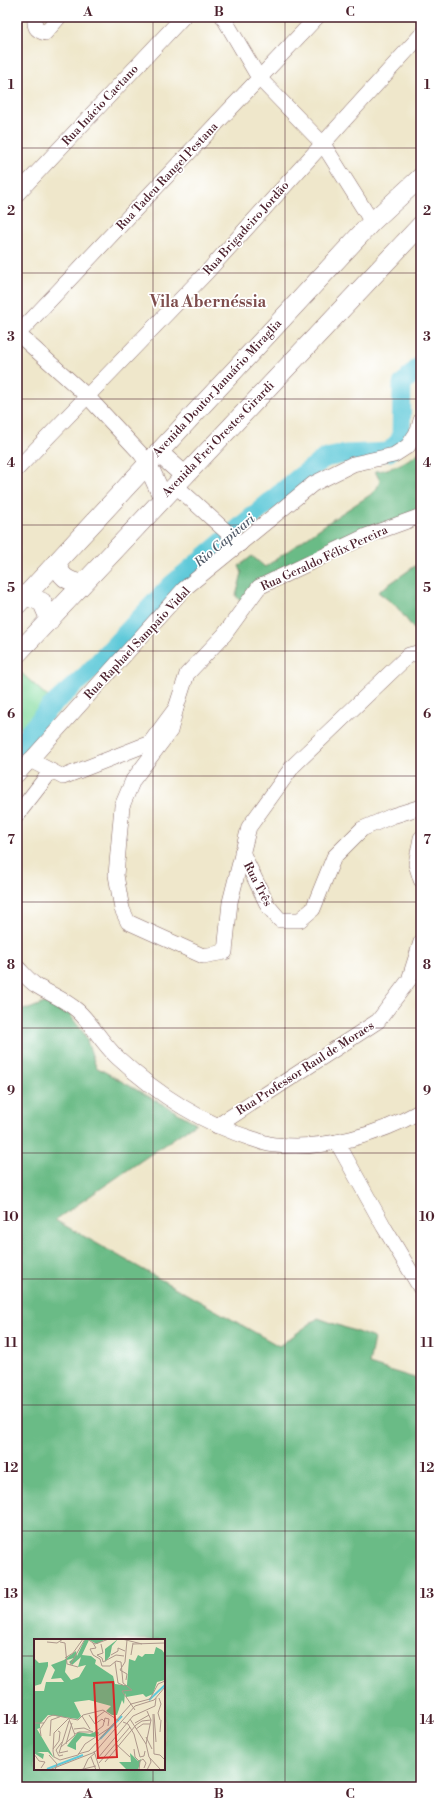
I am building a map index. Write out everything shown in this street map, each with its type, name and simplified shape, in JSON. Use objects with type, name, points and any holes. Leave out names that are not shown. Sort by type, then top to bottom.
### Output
[{"type":"main road","name":"Avenida Doutor Januário Miraglia","points":[[21,600],[372,222],[421,177]]},
{"type":"main road","name":"Avenida Frei Orestes Girardi","points":[[17,654],[421,225]]},
{"type":"main road","points":[[152,458],[174,486]]},
{"type":"main road","points":[[152,458],[174,486]]},
{"type":"main road","points":[[57,562],[59,571],[64,579],[82,584]]},
{"type":"main road","points":[[21,600],[42,602],[50,620]]},
{"type":"street","points":[[34,17],[34,25],[38,30],[45,34],[59,17]]},
{"type":"street","name":"Rua Inácio Caetano","points":[[17,194],[183,17]]},
{"type":"street","points":[[223,17],[259,78],[323,144],[372,222]]},
{"type":"street","name":"Rua Tadeu Rangel Pestana","points":[[17,334],[317,17]]},
{"type":"street","name":"Rua Brigadeiro Jordão","points":[[17,469],[206,272],[421,35]]},
{"type":"street","points":[[17,334],[87,396],[141,454],[152,458]]},
{"type":"street","name":"Rua Raphael Sampaio Vidal","points":[[17,775],[184,589],[313,484],[353,464],[394,456],[408,446],[418,430],[421,420]]},
{"type":"street","points":[[174,486],[239,543]]},
{"type":"street","name":"Rua Geraldo Félix Pereira","points":[[30,760],[63,777],[150,744],[176,708],[187,674],[224,635],[259,587],[366,536],[421,516]]},
{"type":"street","name":"Rua Três","points":[[421,652],[409,655],[293,766],[248,827],[242,852],[268,906],[280,920],[300,920],[313,909],[334,857],[362,829],[392,816],[421,807]]},
{"type":"street","points":[[176,708],[170,731],[133,780],[122,806],[116,874],[122,909],[128,922],[203,956],[225,952],[230,902],[242,852]]},
{"type":"street","points":[[17,815],[51,771]]},
{"type":"street","points":[[421,838],[416,864],[421,880]]},
{"type":"street","name":"Rua Professor Raul de Moraes","points":[[217,1126],[378,1020],[409,980],[421,942]]},
{"type":"street","points":[[17,967],[36,985],[78,1011],[105,1045],[140,1076],[189,1112],[217,1126],[275,1145],[313,1145],[337,1142],[364,1135],[403,1122],[421,1111]]},
{"type":"street","points":[[337,1142],[421,1289]]},
{"type":"green space","points":[[421,451],[421,514],[278,573],[244,605],[236,596],[242,573],[239,566],[252,556],[265,567],[370,495],[377,488],[380,481],[375,471],[388,469],[400,464]]},
{"type":"green space","points":[[421,564],[421,638],[396,606],[378,592],[415,566]]},
{"type":"green space","points":[[18,670],[49,698],[21,729],[17,726]]},
{"type":"green space","points":[[44,1003],[67,1011],[85,1035],[96,1067],[196,1123],[55,1220],[279,1346],[318,1318],[374,1338],[369,1364],[421,1380],[421,1787],[17,1787],[17,1010],[29,1009]]},
{"type":"waterway","name":"Rio Capivari","points":[[17,747],[49,708],[87,674],[171,585],[298,478],[325,458],[345,454],[389,452],[401,439],[402,384],[421,365]]},
{"type":"district","name":"Vila Abernéssia","points":[[208,301]]}]
